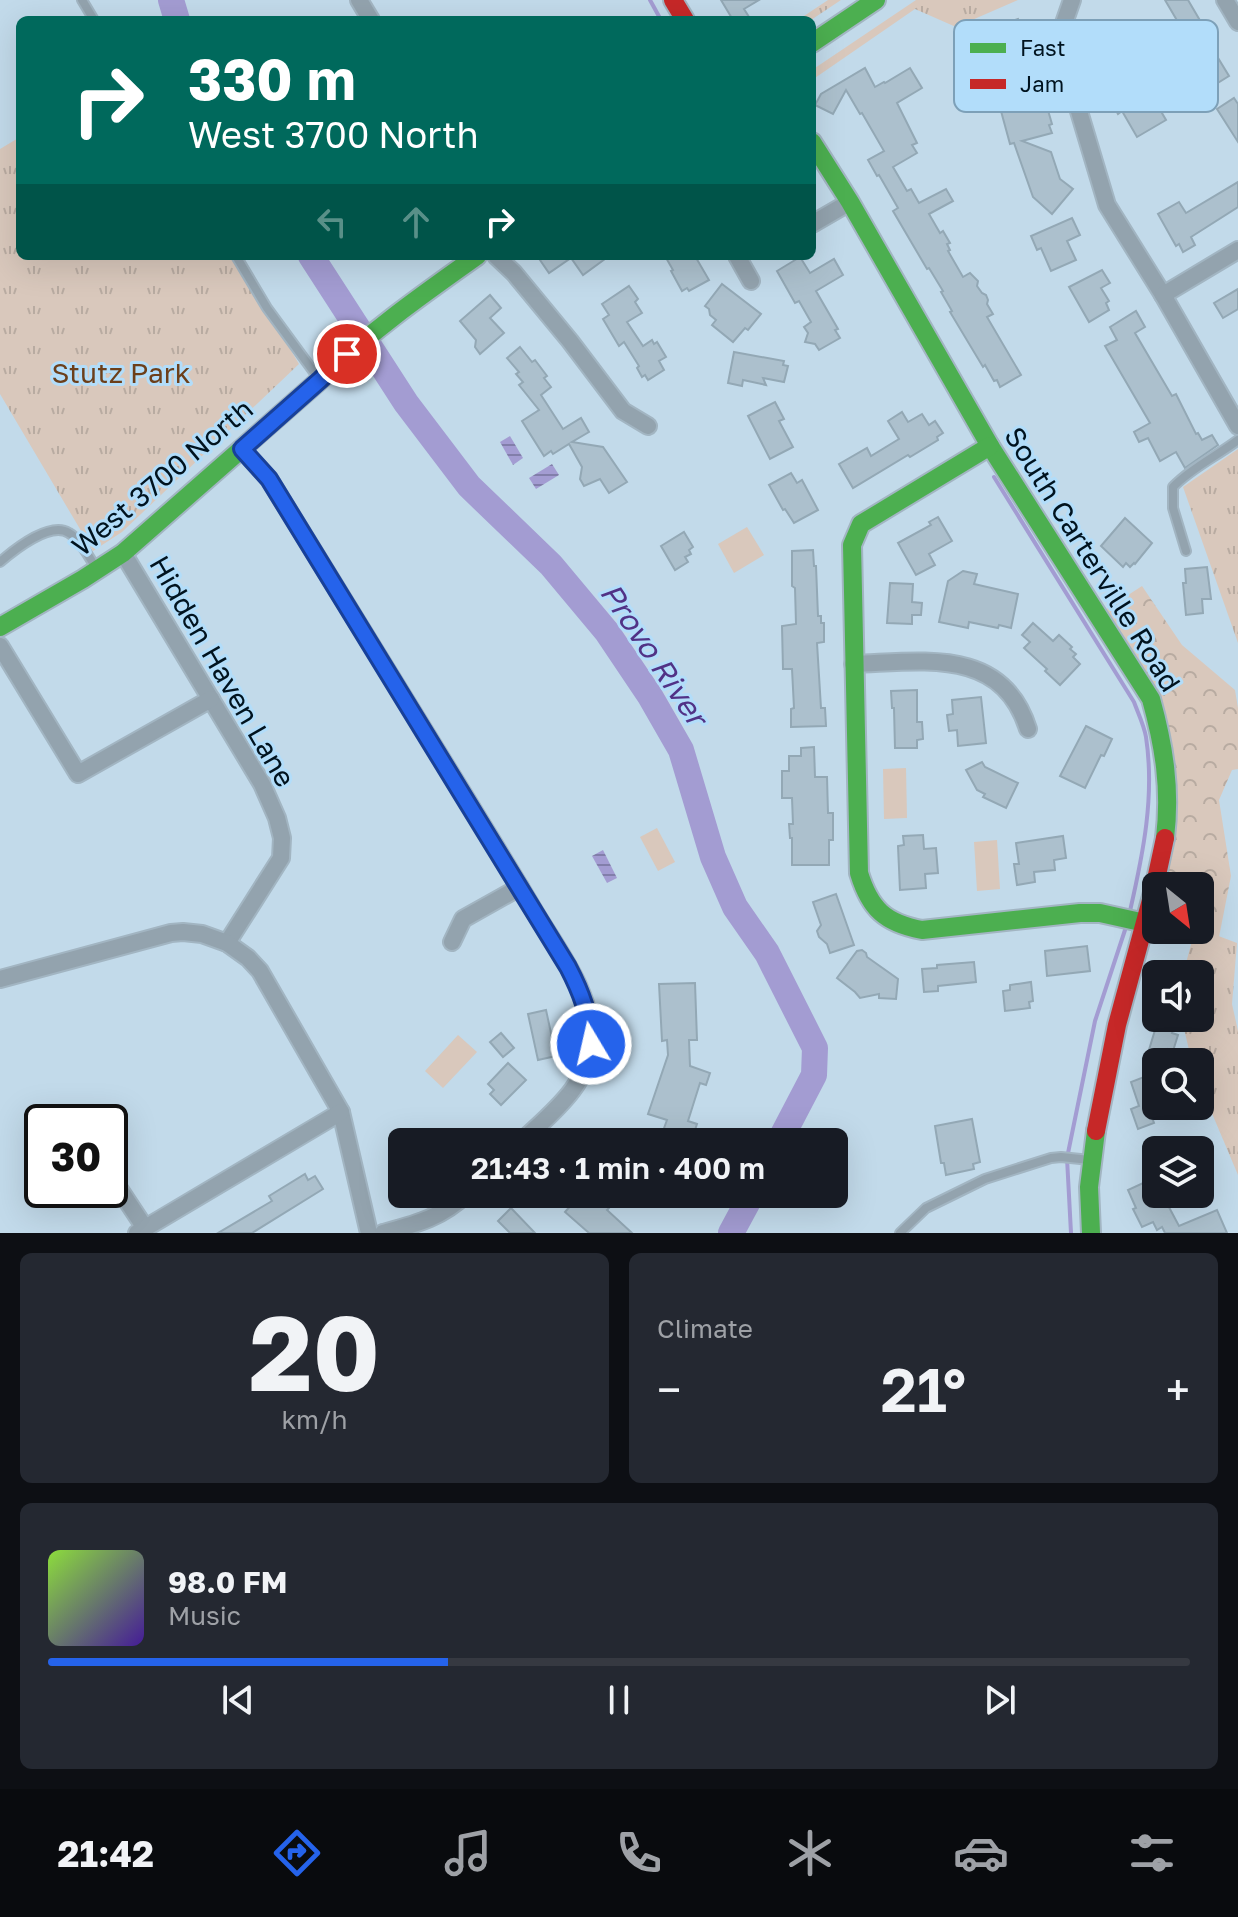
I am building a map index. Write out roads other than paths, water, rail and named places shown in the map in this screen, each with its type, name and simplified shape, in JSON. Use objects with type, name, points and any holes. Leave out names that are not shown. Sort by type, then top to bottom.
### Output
[{"type":"street","points":[[816,40],[876,0]]},
{"type":"street","points":[[1065,20],[1072,0]]},
{"type":"street","points":[[1225,0],[1238,22]]},
{"type":"street","points":[[1079,112],[1107,205],[1238,426]]},
{"type":"street","name":"South Carterville Road","points":[[816,148],[990,446],[1151,699],[1167,769],[1166,832],[1159,872]]},
{"type":"street","points":[[816,222],[850,202]]},
{"type":"street","points":[[1163,295],[1238,250]]},
{"type":"street","name":"West 3700 North","points":[[0,627],[123,553],[347,354],[471,260]]},
{"type":"street","points":[[500,260],[552,318],[623,411],[648,426]]},
{"type":"street","points":[[745,260],[751,281]]},
{"type":"street","points":[[990,446],[861,524],[853,541],[859,873],[863,889],[874,908],[892,922],[922,930],[1080,913],[1100,913],[1142,922]]},
{"type":"street","points":[[242,449],[269,479],[520,887],[583,997],[591,1029],[588,1063],[576,1086],[535,1128]]},
{"type":"street","name":"Hidden Haven Lane","points":[[123,553],[262,784],[277,818],[282,838],[281,858],[227,943]]},
{"type":"street","points":[[0,646],[78,774],[211,699]]},
{"type":"street","points":[[853,664],[946,661],[977,670],[993,678],[1009,692],[1023,713],[1028,729]]},
{"type":"street","points":[[452,942],[463,919],[520,887]]},
{"type":"street","points":[[0,979],[171,933],[202,934],[227,943],[260,971],[341,1112],[369,1233]]},
{"type":"street","name":"South Carterville Road","points":[[1091,1233],[1090,1160],[1105,1082],[1142,934]]},
{"type":"street","points":[[128,1208],[141,1231],[341,1112]]},
{"type":"street","points":[[383,1233],[434,1218],[450,1208]]},
{"type":"lane","points":[[238,260],[267,308],[320,380]]},
{"type":"lane","points":[[1186,551],[1173,508],[1173,487],[1184,476],[1238,440]]},
{"type":"lane","points":[[0,562],[42,534],[58,530],[67,531],[76,539],[98,570]]},
{"type":"lane","points":[[900,1233],[926,1208],[985,1179],[1051,1158],[1090,1160]]},
{"type":"waterway","name":"Provo River","points":[[171,0],[176,16]]},
{"type":"waterway","points":[[650,0],[659,16]]},
{"type":"waterway","name":"Provo River","points":[[314,260],[406,403],[469,486],[551,565],[607,632],[650,696],[681,750],[713,857],[735,907],[767,953],[815,1048],[814,1075],[786,1128]]},
{"type":"waterway","points":[[994,477],[1134,702],[1144,728],[1148,803],[1130,911]]},
{"type":"waterway","points":[[1071,1233],[1067,1158],[1095,1021],[1126,927]]},
{"type":"waterway","name":"Provo River","points":[[731,1233],[744,1208]]},
{"type":"park label","name":"Stutz Park","points":[[121,372]]}]
